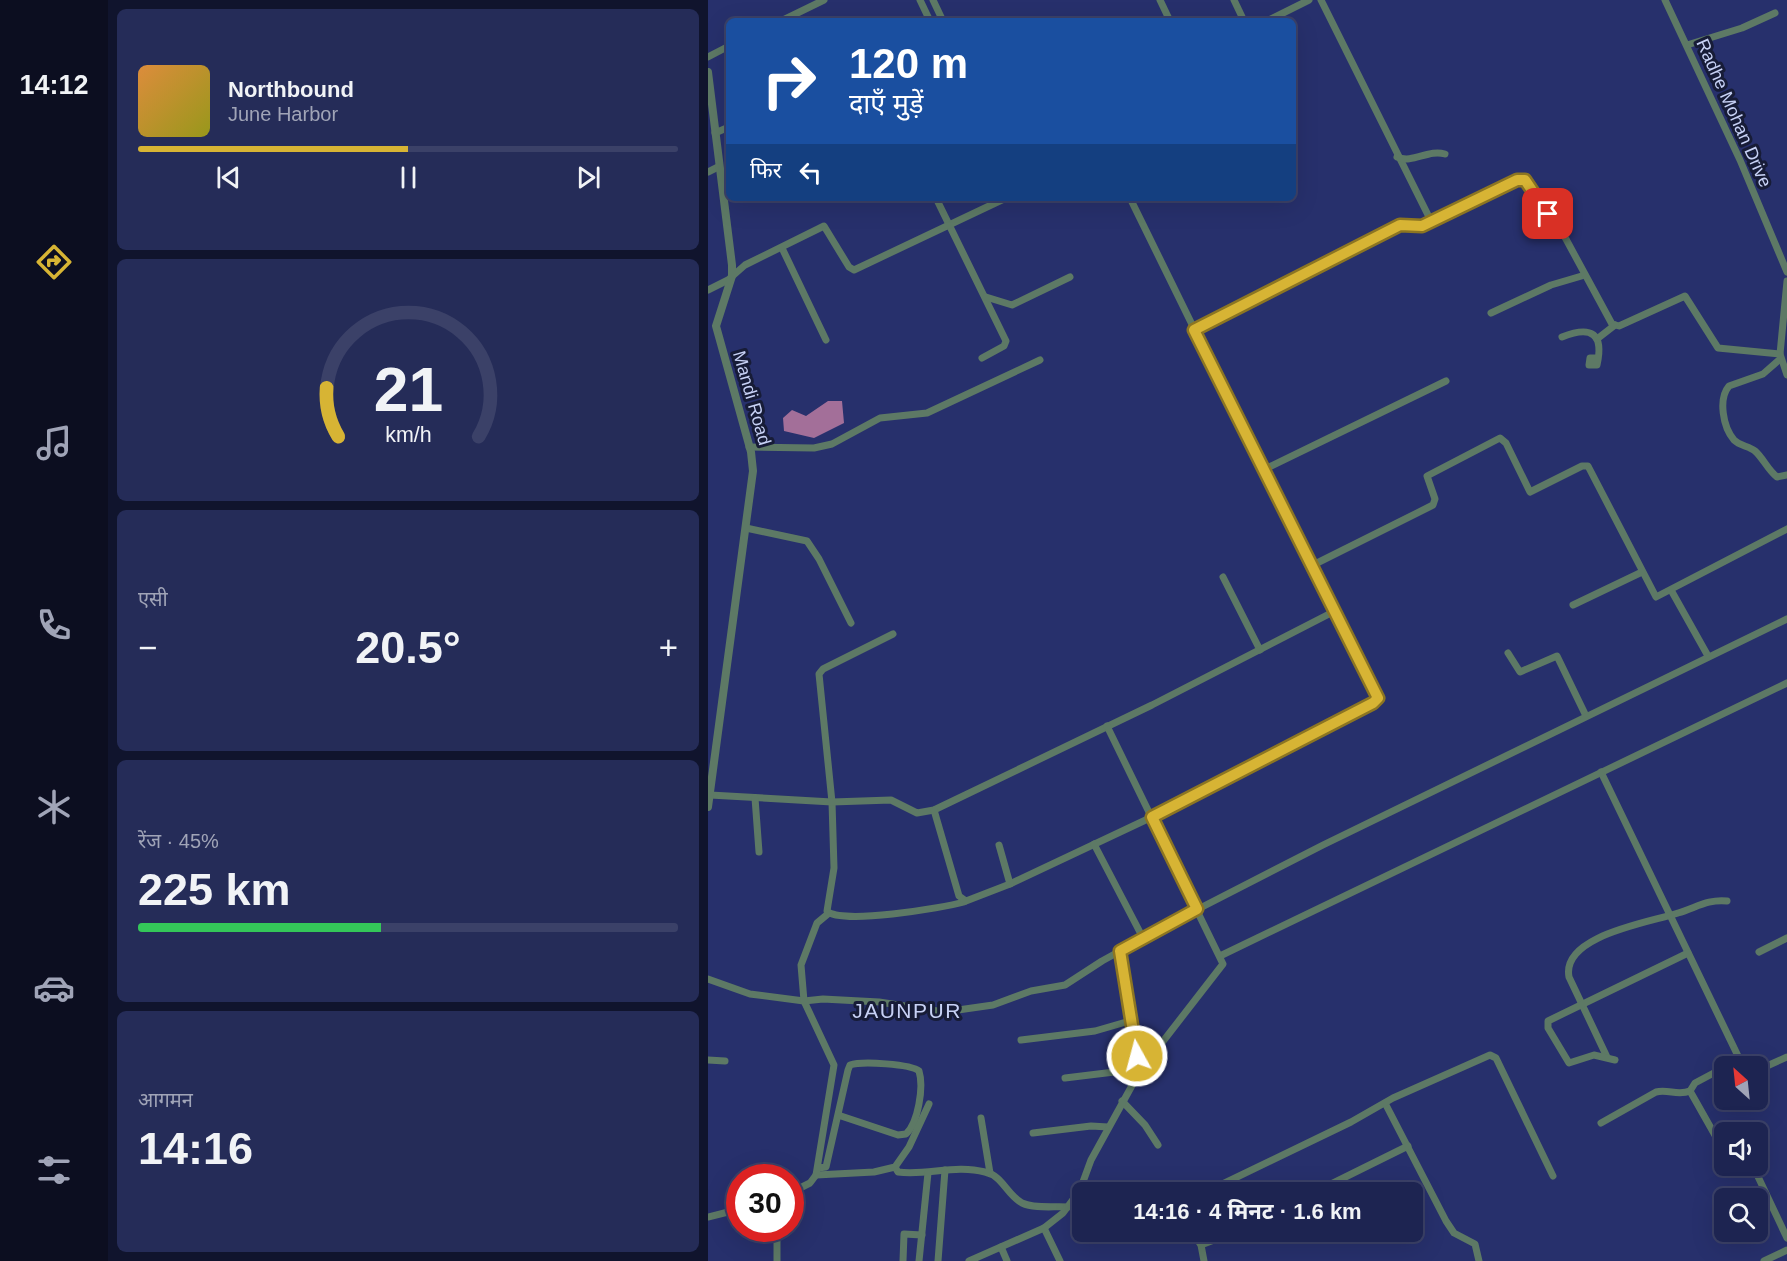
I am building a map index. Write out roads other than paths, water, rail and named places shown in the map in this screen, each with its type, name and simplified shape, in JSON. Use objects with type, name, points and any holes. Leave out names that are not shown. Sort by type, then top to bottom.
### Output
[{"type":"street","points":[[787,18],[824,0]]},
{"type":"street","points":[[920,0],[929,18]]},
{"type":"street","points":[[933,0],[942,18]]},
{"type":"street","points":[[1160,0],[1169,18]]},
{"type":"street","points":[[1234,0],[1243,18]]},
{"type":"street","points":[[1273,18],[1309,0]]},
{"type":"street","points":[[1321,0],[1397,157],[1431,221]]},
{"type":"street","name":"Radhe Mohan Drive","points":[[1665,0],[1740,160],[1787,272]]},
{"type":"street","points":[[1687,45],[1732,32],[1775,12]]},
{"type":"street","points":[[708,57],[726,48]]},
{"type":"street","name":"Mandi Road","points":[[708,72],[718,167],[725,183]]},
{"type":"street","points":[[715,133],[726,128]]},
{"type":"street","points":[[1397,157],[1406,160],[1434,152],[1445,154]]},
{"type":"street","points":[[708,172],[718,167]]},
{"type":"street","points":[[1194,330],[1400,225],[1420,226],[1522,179],[1544,210],[1554,217],[1610,322],[1615,325]]},
{"type":"street","name":"Mandi Road","points":[[708,807],[753,471],[749,447],[716,326],[732,276],[727,201]]},
{"type":"street","points":[[937,201],[1006,341],[1004,346],[982,358]]},
{"type":"street","points":[[708,290],[732,276],[745,265],[826,226],[849,267],[854,270],[1000,201]]},
{"type":"street","points":[[893,634],[820,671],[832,802],[834,868],[826,905],[829,913],[837,916],[934,910],[964,902],[1010,884],[1152,817],[1377,701],[1378,697],[1359,656],[1333,612],[1131,201]]},
{"type":"street","points":[[782,248],[826,340]]},
{"type":"street","points":[[1491,313],[1551,285],[1585,275]]},
{"type":"street","points":[[986,297],[1012,305],[1070,277]]},
{"type":"street","points":[[1787,281],[1780,357],[1787,375]]},
{"type":"street","points":[[1598,339],[1615,325],[1685,296],[1718,348],[1780,357]]},
{"type":"street","points":[[1562,337],[1582,330],[1598,339],[1601,350],[1598,358]]},
{"type":"street","points":[[1780,357],[1763,374],[1729,386],[1724,395],[1723,404],[1725,422],[1734,440],[1755,451],[1777,477],[1787,475]]},
{"type":"street","points":[[749,447],[814,448],[832,444],[880,418],[927,413],[1040,360]]},
{"type":"street","points":[[1263,470],[1446,381]]},
{"type":"street","points":[[1311,566],[1432,505],[1435,499],[1428,476],[1500,438],[1506,443],[1530,492],[1587,465],[1655,596],[1671,590],[1787,529]]},
{"type":"street","points":[[746,528],[807,541],[819,559],[850,623]]},
{"type":"street","points":[[1573,605],[1642,572]]},
{"type":"street","points":[[1223,577],[1260,650]]},
{"type":"street","points":[[1671,590],[1707,656]]},
{"type":"street","points":[[710,795],[832,802],[891,800],[917,813],[934,810],[1333,612]]},
{"type":"street","points":[[708,979],[750,994],[804,1001],[823,999],[879,1002],[921,1011],[949,1012],[993,1005],[1031,991],[1068,985],[1120,951],[1197,909],[1707,656],[1787,619]]},
{"type":"street","points":[[1508,653],[1520,672],[1554,656],[1559,657],[1586,716]]},
{"type":"street","points":[[1220,956],[1787,683]]},
{"type":"street","points":[[1083,1182],[1090,1160],[1139,1070],[1223,965],[1107,726]]},
{"type":"street","points":[[1601,772],[1737,1056]]},
{"type":"street","points":[[755,798],[759,852]]},
{"type":"street","points":[[934,810],[959,896],[964,902]]},
{"type":"street","points":[[1094,844],[1143,938]]},
{"type":"street","points":[[999,845],[1010,884]]},
{"type":"street","points":[[1688,953],[1580,1003],[1550,1019],[1548,1028],[1569,1063],[1594,1054],[1611,1058],[1580,1003],[1568,972],[1578,952],[1630,924],[1671,915],[1707,901],[1727,901]]},
{"type":"street","points":[[804,1186],[810,1183],[817,1171],[834,1062],[804,1001],[802,961],[817,923],[829,913]]},
{"type":"street","points":[[1759,952],[1787,938]]},
{"type":"street","points":[[1120,951],[1133,1020],[1139,1070]]},
{"type":"street","points":[[1021,1040],[1095,1031],[1133,1020]]},
{"type":"street","points":[[1227,1182],[1352,1122],[1385,1103],[1493,1055],[1553,1176]]},
{"type":"street","points":[[1768,1066],[1787,1057]]},
{"type":"street","points":[[708,1060],[725,1061]]},
{"type":"street","points":[[817,1171],[826,1167],[838,1115],[850,1065],[858,1063],[906,1066],[920,1071],[922,1082],[917,1108],[912,1125],[906,1134],[898,1136],[838,1115]]},
{"type":"street","points":[[1065,1078],[1139,1070]]},
{"type":"street","points":[[1601,1123],[1656,1092],[1664,1090],[1680,1094],[1690,1091],[1695,1083],[1714,1073]]},
{"type":"street","points":[[1690,1091],[1714,1133]]},
{"type":"street","points":[[1122,1101],[1145,1125],[1158,1145]]},
{"type":"street","points":[[1385,1103],[1451,1229],[1475,1244],[1479,1261]]},
{"type":"street","points":[[817,1171],[874,1172],[895,1167],[909,1147],[929,1104]]},
{"type":"street","points":[[981,1118],[986,1134],[985,1153],[990,1173]]},
{"type":"street","points":[[1033,1133],[1108,1126]]},
{"type":"street","points":[[1336,1182],[1408,1146]]},
{"type":"street","points":[[895,1167],[898,1172],[928,1173],[965,1168],[990,1173],[999,1178],[1012,1196],[1022,1203],[1068,1207]]},
{"type":"street","points":[[938,1261],[945,1170]]},
{"type":"street","points":[[919,1261],[928,1173]]},
{"type":"street","points":[[1758,1176],[1787,1238]]},
{"type":"street","points":[[969,1261],[1044,1228],[1059,1218],[1072,1201]]},
{"type":"street","points":[[708,1217],[726,1212]]},
{"type":"street","points":[[1044,1228],[1060,1261]]},
{"type":"street","points":[[903,1261],[904,1234],[922,1235]]},
{"type":"street","points":[[777,1242],[777,1261]]},
{"type":"street","points":[[1199,1242],[1204,1261]]},
{"type":"street","points":[[1201,1245],[1209,1242]]},
{"type":"street","points":[[1001,1247],[1007,1261]]},
{"type":"street","points":[[1764,1261],[1787,1250]]},
{"type":"district","name":"JAUNPUR","points":[[907,1010]]}]
